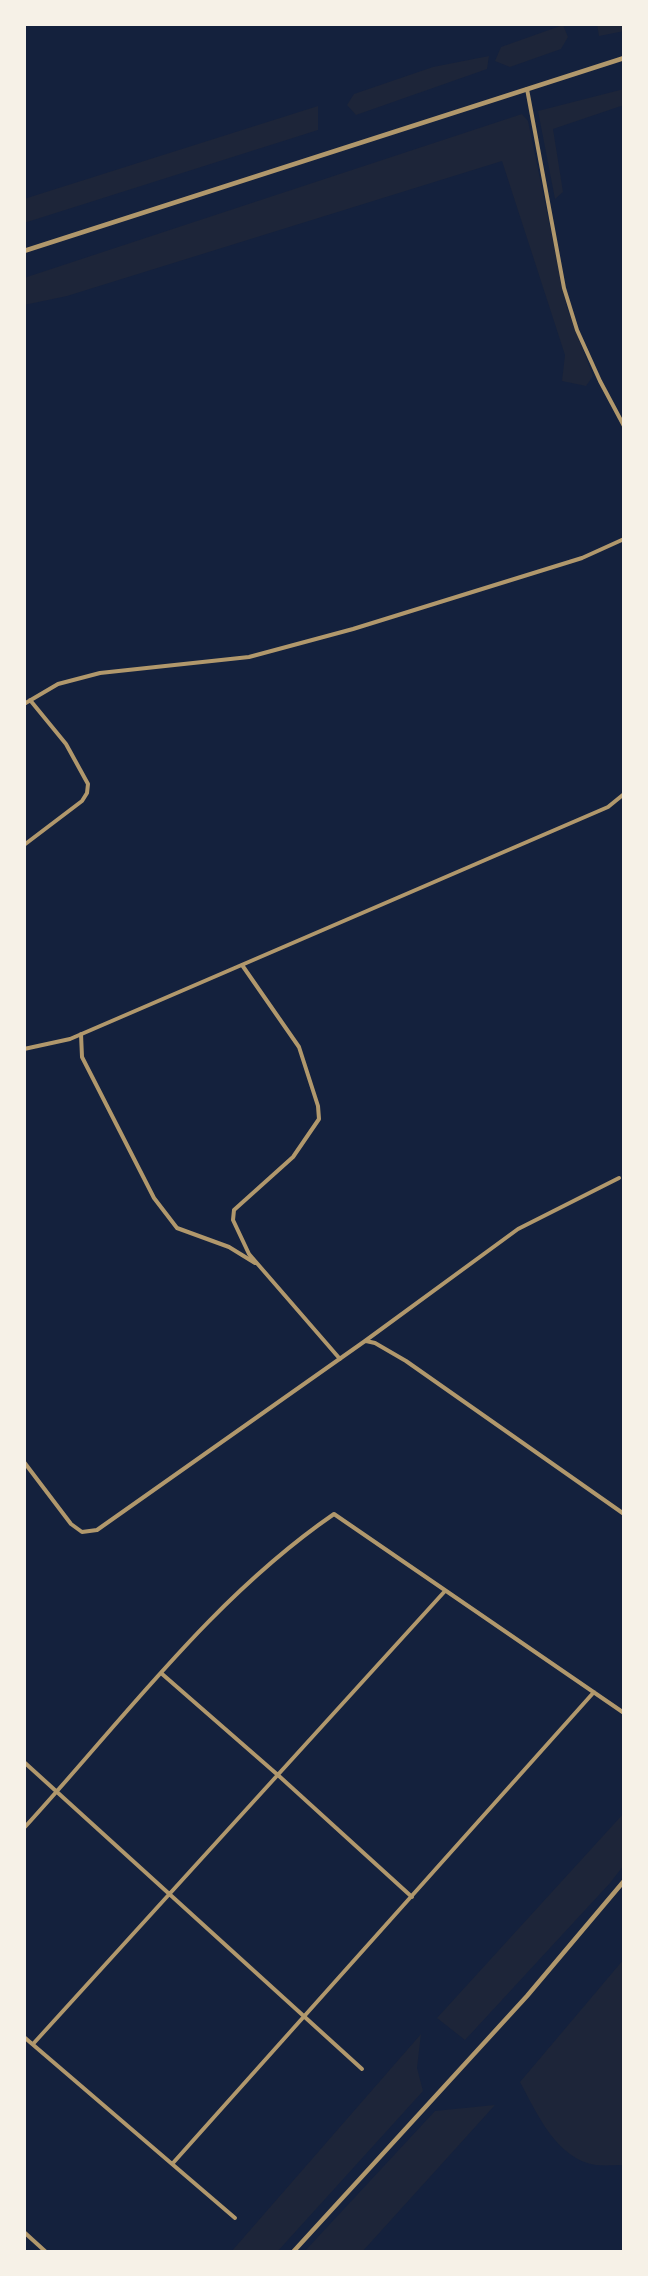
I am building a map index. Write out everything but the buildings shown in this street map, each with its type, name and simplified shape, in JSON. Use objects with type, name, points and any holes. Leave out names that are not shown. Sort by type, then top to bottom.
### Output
[{"type":"street","points":[[24,251],[624,58]]},
{"type":"street","points":[[526,89],[564,288],[577,330],[624,426]]},
{"type":"street","points":[[24,704],[58,684],[100,673],[249,657],[342,632],[582,558],[624,539]]},
{"type":"street","points":[[24,845],[82,801],[87,793],[88,784],[66,744],[30,700]]},
{"type":"street","points":[[24,1049],[70,1039],[608,807],[624,795]]},
{"type":"street","points":[[242,965],[299,1047],[318,1106],[319,1119],[293,1158],[234,1210],[233,1220],[249,1254],[340,1359]]},
{"type":"street","points":[[81,1034],[82,1057],[159,1206],[177,1228],[229,1247],[259,1265]]},
{"type":"street","points":[[24,1462],[71,1524],[82,1532],[97,1530],[340,1359],[518,1229],[619,1178]]},
{"type":"street","points":[[365,1341],[375,1343],[406,1361],[624,1514]]},
{"type":"street","points":[[24,1828],[160,1673],[258,1572],[334,1514],[624,1713]]},
{"type":"street","points":[[33,2044],[445,1591]]},
{"type":"street","points":[[160,1673],[279,1776],[412,1897]]},
{"type":"street","points":[[173,2163],[594,1692]]},
{"type":"street","points":[[24,1762],[362,2069]]},
{"type":"street","points":[[293,2252],[527,1996],[624,1881]]},
{"type":"street","points":[[24,2037],[235,2218]]},
{"type":"street","points":[[24,2232],[46,2252]]},
{"type":"shaded area","points":[[597,24],[624,24],[624,31],[599,36]]},
{"type":"shaded area","points":[[563,25],[568,37],[561,49],[510,67],[495,61],[501,47]]},
{"type":"shaded area","points":[[489,56],[487,69],[356,115],[347,105],[354,94],[433,67]]},
{"type":"shaded area","points":[[624,89],[624,105],[553,129],[563,192],[555,199],[538,111]]},
{"type":"shaded area","points":[[318,106],[318,130],[24,223],[24,199]]},
{"type":"shaded area","points":[[522,114],[528,121],[567,308],[593,376],[586,386],[562,381],[565,355],[502,161],[67,296],[24,305],[24,279],[27,277]]},
{"type":"shaded area","points":[[624,1813],[624,1865],[610,1883],[465,2040],[437,2018]]},
{"type":"shaded area","points":[[624,1959],[624,2165],[596,2165],[582,2161],[559,2144],[549,2133],[520,2082]]},
{"type":"shaded area","points":[[421,2034],[417,2068],[423,2091],[277,2252],[231,2252]]},
{"type":"shaded area","points":[[495,2105],[362,2252],[304,2252],[435,2111]]}]
